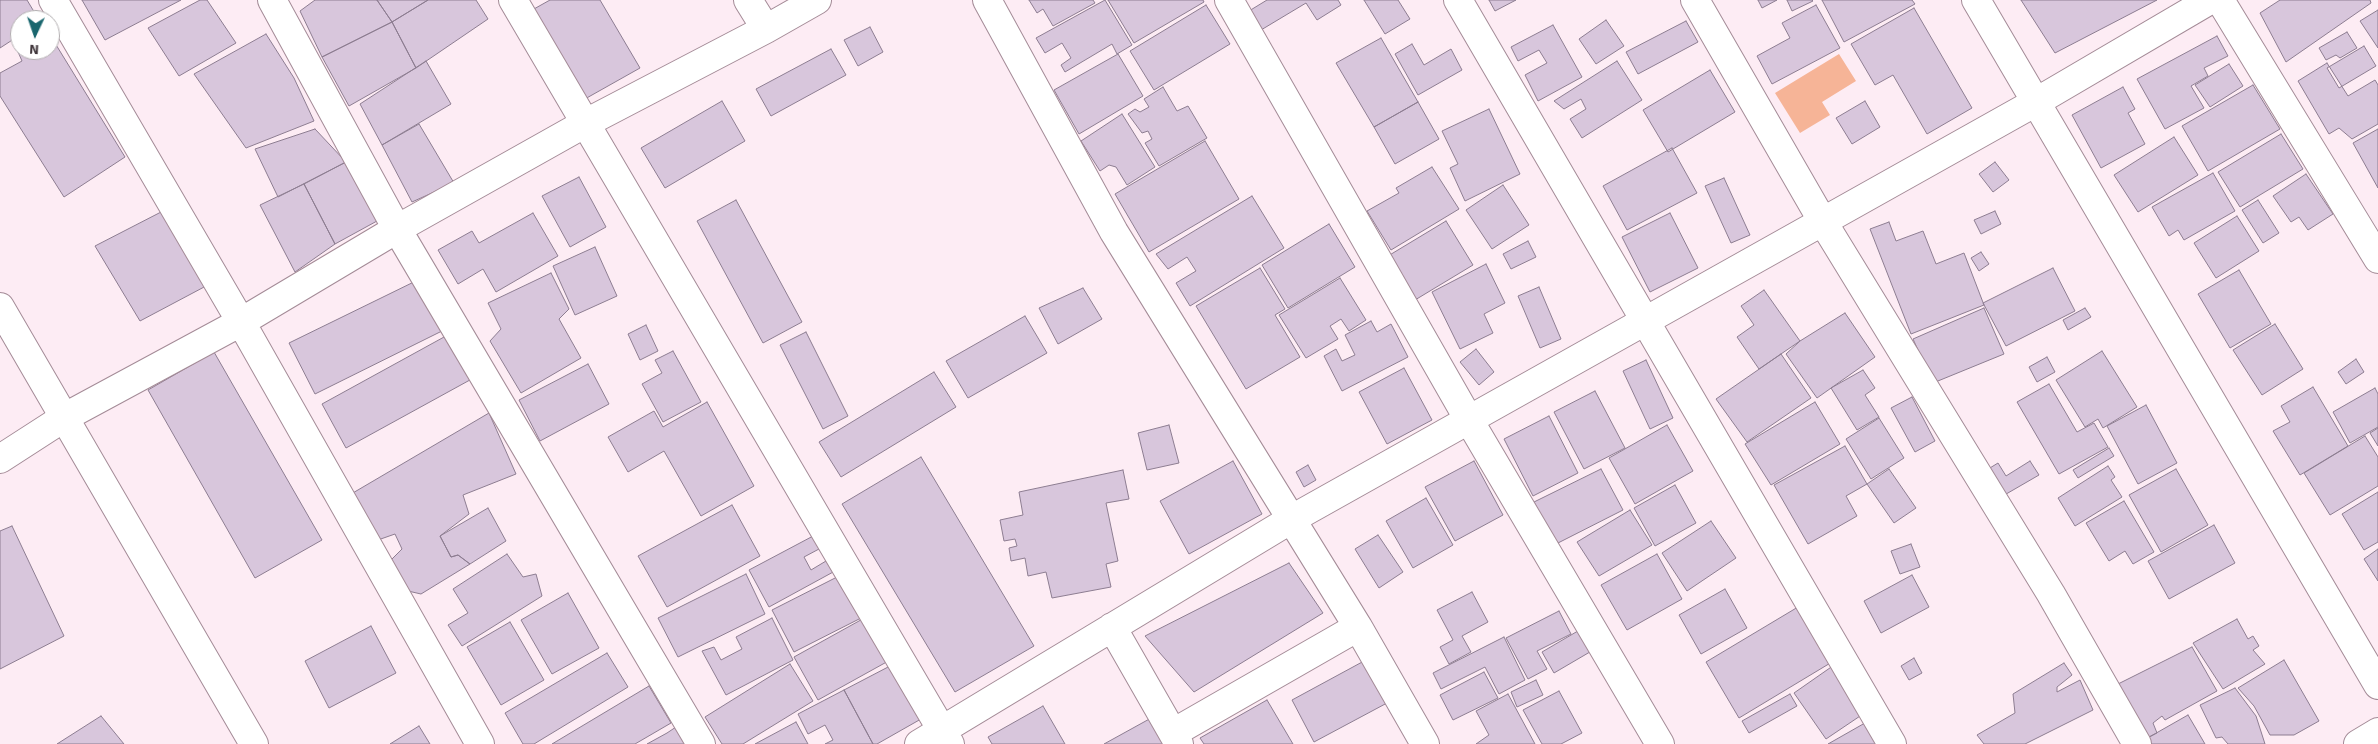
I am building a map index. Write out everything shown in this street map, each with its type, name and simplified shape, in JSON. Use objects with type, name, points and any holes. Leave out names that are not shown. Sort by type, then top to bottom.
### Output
[{"type":"street","points":[[53,0],[241,322],[480,744]]},
{"type":"street","points":[[272,0],[397,229],[701,744]]},
{"type":"street","points":[[513,0],[584,124],[946,737]]},
{"type":"street","points":[[748,0],[766,29]]},
{"type":"street","points":[[0,459],[65,417],[241,322],[397,229],[584,124],[766,29],[817,0]]},
{"type":"street","points":[[987,0],[1114,232],[1358,628],[1425,744]]},
{"type":"street","points":[[1228,0],[1469,420],[1660,744]]},
{"type":"street","points":[[1458,0],[1892,744]]},
{"type":"street","points":[[1695,0],[1822,222],[2051,594],[2137,744]]},
{"type":"street","points":[[1976,0],[2378,685]]},
{"type":"street","points":[[919,744],[946,737],[1112,627],[1290,520],[2036,102],[2210,0]]},
{"type":"street","points":[[2220,0],[2378,259]]},
{"type":"street","points":[[0,307],[254,744]]},
{"type":"street","points":[[1112,627],[1176,738],[1358,628]]},
{"type":"street","points":[[2358,744],[2378,732]]},
{"type":"shaded area","points":[[1839,54],[1856,81],[1822,102],[1830,115],[1800,133],[1775,93]]},
{"type":"building","points":[[0,0],[27,0],[33,10],[10,10],[10,42],[0,48]]},
{"type":"building","points":[[82,0],[181,0],[105,40]]},
{"type":"building","points":[[200,0],[207,0],[236,43],[179,76],[148,28]]},
{"type":"building","points":[[315,0],[377,0],[392,22],[322,57],[300,11]]},
{"type":"building","points":[[377,0],[428,0],[392,22]]},
{"type":"building","points":[[428,0],[476,0],[488,19],[416,68],[392,22]]},
{"type":"building","points":[[550,0],[600,0],[640,68],[576,104],[525,14]]},
{"type":"building","points":[[1029,0],[1093,0],[1095,3],[1053,26],[1043,9],[1037,13]]},
{"type":"building","points":[[1105,0],[1132,45],[1117,54],[1112,44],[1065,72],[1061,65],[1071,58],[1062,43],[1045,53],[1036,38]]},
{"type":"building","points":[[1108,0],[1203,0],[1204,2],[1134,43]]},
{"type":"building","points":[[1267,0],[1338,0],[1341,5],[1317,20],[1306,3],[1261,30],[1249,11]]},
{"type":"building","points":[[1364,0],[1398,0],[1410,19],[1385,34]]},
{"type":"building","points":[[1489,0],[1516,0],[1495,11]]},
{"type":"building","points":[[1758,0],[1777,0],[1762,8]]},
{"type":"building","points":[[1787,0],[1812,0],[1813,1],[1792,11]]},
{"type":"building","points":[[1822,0],[1912,0],[1915,4],[1844,42]]},
{"type":"building","points":[[2021,0],[2157,0],[2055,53]]},
{"type":"building","points":[[2280,0],[2370,0],[2371,3],[2286,62],[2260,13]]},
{"type":"building","points":[[1206,5],[1230,44],[1154,90],[1130,51]]},
{"type":"building","points":[[1816,5],[1840,48],[1772,84],[1757,56],[1790,38],[1782,23]]},
{"type":"building","points":[[1914,8],[1972,108],[1927,134],[1893,75],[1875,85],[1851,44]]},
{"type":"building","points":[[2378,10],[2378,48],[2360,21]]},
{"type":"building","points":[[1606,20],[1624,46],[1596,64],[1579,39]]},
{"type":"building","points":[[1686,21],[1698,42],[1638,74],[1626,52]]},
{"type":"building","points":[[392,22],[416,68],[349,106],[322,57]]},
{"type":"building","points":[[1553,25],[1582,77],[1538,101],[1525,75],[1547,63],[1539,50],[1518,61],[1511,47]]},
{"type":"building","points":[[870,27],[883,52],[858,66],[844,40]]},
{"type":"building","points":[[2347,32],[2357,48],[2340,58],[2336,55],[2326,60],[2319,48]]},
{"type":"building","points":[[266,34],[294,78],[314,121],[246,148],[194,74]]},
{"type":"building","points":[[2217,36],[2228,56],[2204,68],[2208,76],[2191,86],[2204,108],[2165,129],[2137,79]]},
{"type":"building","points":[[1381,38],[1418,102],[1374,127],[1336,63]]},
{"type":"building","points":[[1412,44],[1424,65],[1451,49],[1462,70],[1418,95],[1395,54]]},
{"type":"building","points":[[2364,46],[2376,66],[2339,88],[2327,68]]},
{"type":"building","points":[[831,49],[846,75],[771,116],[756,89]]},
{"type":"building","points":[[60,51],[125,157],[64,197],[0,96],[0,73],[22,61],[60,60]]},
{"type":"building","points":[[1118,54],[1143,96],[1079,134],[1054,90]]},
{"type":"building","points":[[426,61],[451,104],[382,145],[360,104]]},
{"type":"building","points":[[1617,61],[1642,100],[1582,138],[1570,119],[1586,109],[1581,99],[1564,109],[1554,101]]},
{"type":"building","points":[[2327,63],[2348,96],[2375,80],[2378,85],[2378,124],[2352,139],[2339,128],[2329,134],[2298,81]]},
{"type":"building","points":[[2229,64],[2243,86],[2210,107],[2195,85]]},
{"type":"building","points":[[1710,70],[1735,112],[1668,152],[1643,110]]},
{"type":"building","points":[[2253,85],[2280,129],[2208,171],[2182,126]]},
{"type":"building","points":[[1163,87],[1177,111],[1188,106],[1207,138],[1159,166],[1145,143],[1152,139],[1148,131],[1142,133],[1128,114],[1135,109],[1140,112],[1149,107],[1144,99]]},
{"type":"building","points":[[2123,87],[2135,109],[2128,113],[2145,144],[2101,168],[2072,115]]},
{"type":"building","points":[[722,101],[745,141],[665,188],[641,148]]},
{"type":"building","points":[[1865,101],[1880,127],[1852,144],[1836,118]]},
{"type":"building","points":[[1418,102],[1439,139],[1395,164],[1374,127]]},
{"type":"building","points":[[1489,109],[1520,174],[1465,201],[1450,168],[1458,164],[1442,131]]},
{"type":"building","points":[[1122,114],[1155,167],[1127,185],[1116,167],[1109,165],[1100,171],[1081,141]]},
{"type":"building","points":[[419,124],[454,183],[412,202],[382,145]]},
{"type":"building","points":[[315,129],[346,162],[278,197],[255,149]]},
{"type":"building","points":[[2378,129],[2378,188],[2353,143]]},
{"type":"building","points":[[2281,134],[2303,169],[2240,207],[2218,172]]},
{"type":"building","points":[[2174,137],[2198,175],[2138,212],[2114,175]]},
{"type":"building","points":[[1205,141],[1239,199],[1149,252],[1115,194]]},
{"type":"building","points":[[1672,148],[1697,193],[1627,230],[1603,186]]},
{"type":"building","points":[[346,162],[377,221],[335,244],[304,184]]},
{"type":"building","points":[[1995,162],[2009,180],[1993,192],[1979,174]]},
{"type":"building","points":[[1432,167],[1459,209],[1391,250],[1367,211],[1399,193],[1396,188]]},
{"type":"building","points":[[2213,173],[2235,211],[2184,240],[2178,230],[2169,236],[2152,207]]},
{"type":"building","points":[[2306,174],[2333,214],[2308,230],[2299,217],[2291,222],[2273,196]]},
{"type":"building","points":[[579,177],[606,227],[570,247],[542,196]]},
{"type":"building","points":[[1724,178],[1750,235],[1731,243],[1705,186]]},
{"type":"building","points":[[304,184],[335,244],[295,272],[260,205]]},
{"type":"building","points":[[1503,185],[1529,225],[1492,249],[1466,210]]},
{"type":"building","points":[[1252,196],[1284,248],[1190,306],[1176,283],[1196,271],[1187,257],[1168,269],[1156,254]]},
{"type":"building","points":[[736,200],[802,322],[763,343],[697,221]]},
{"type":"building","points":[[2258,200],[2279,233],[2263,243],[2242,210]]},
{"type":"building","points":[[163,211],[206,286],[140,321],[95,246]]},
{"type":"building","points":[[1995,211],[2001,224],[1981,234],[1974,220]]},
{"type":"building","points":[[533,213],[558,256],[496,292],[483,269],[458,284],[438,250],[472,231],[479,243]]},
{"type":"building","points":[[1670,213],[1698,268],[1650,292],[1622,237]]},
{"type":"building","points":[[2237,216],[2259,251],[2216,278],[2194,243]]},
{"type":"building","points":[[1446,221],[1473,265],[1415,300],[1388,256]]},
{"type":"building","points":[[1889,222],[1896,241],[1923,231],[1936,264],[1964,253],[1984,305],[1911,334],[1870,229]]},
{"type":"building","points":[[1329,224],[1355,267],[1288,308],[1262,265]]},
{"type":"building","points":[[1528,241],[1536,257],[1511,269],[1503,254]]},
{"type":"building","points":[[595,247],[617,296],[575,315],[553,266]]},
{"type":"building","points":[[1981,252],[1989,264],[1979,271],[1971,258]]},
{"type":"building","points":[[1486,264],[1505,303],[1484,314],[1493,333],[1460,349],[1432,292]]},
{"type":"building","points":[[1260,268],[1285,309],[1275,315],[1300,357],[1246,389],[1196,306]]},
{"type":"building","points":[[2053,268],[2075,311],[2006,346],[1983,303]]},
{"type":"building","points":[[2239,270],[2271,324],[2230,348],[2198,294]]},
{"type":"building","points":[[551,273],[569,309],[559,319],[581,358],[521,393],[490,341],[501,329],[488,303]]},
{"type":"building","points":[[422,278],[448,328],[315,394],[289,343]]},
{"type":"building","points":[[1340,278],[1366,320],[1349,331],[1341,319],[1330,326],[1338,339],[1306,358],[1279,315]]},
{"type":"building","points":[[1539,287],[1561,339],[1540,348],[1518,296]]},
{"type":"building","points":[[1083,288],[1102,319],[1058,344],[1039,308]]},
{"type":"building","points":[[1764,290],[1800,341],[1759,369],[1737,337],[1754,325],[1741,306]]},
{"type":"building","points":[[1984,308],[2004,354],[1933,383],[1913,339]]},
{"type":"building","points":[[2085,308],[2091,317],[2068,330],[2063,320]]},
{"type":"building","points":[[1845,313],[1875,357],[1817,398],[1786,354],[1800,341]]},
{"type":"building","points":[[1025,316],[1047,353],[968,398],[946,361]]},
{"type":"building","points":[[1371,321],[1377,332],[1391,324],[1408,357],[1342,391],[1324,356],[1336,349],[1342,361],[1355,355],[1345,335]]},
{"type":"building","points":[[2275,324],[2303,369],[2262,395],[2233,350]]},
{"type":"building","points":[[646,325],[658,351],[640,360],[628,334]]},
{"type":"building","points":[[455,331],[479,375],[346,448],[322,404]]},
{"type":"building","points":[[806,332],[848,416],[823,429],[780,345]]},
{"type":"building","points":[[1476,349],[1494,372],[1479,385],[1460,362]]},
{"type":"building","points":[[673,351],[701,402],[663,422],[642,384],[662,373],[655,360]]},
{"type":"building","points":[[2102,351],[2137,407],[2103,428],[2098,419],[2085,427],[2056,380]]},
{"type":"building","points":[[214,352],[322,540],[255,578],[148,390]]},
{"type":"building","points":[[1781,354],[1811,398],[1747,442],[1716,399]]},
{"type":"building","points":[[2047,357],[2055,372],[2037,382],[2029,367]]},
{"type":"building","points":[[2356,359],[2364,372],[2346,384],[2338,372]]},
{"type":"building","points":[[1646,360],[1673,418],[1650,429],[1623,371]]},
{"type":"building","points":[[588,364],[609,404],[540,441],[519,400]]},
{"type":"building","points":[[1404,368],[1432,420],[1387,444],[1359,392]]},
{"type":"building","points":[[1863,370],[1875,388],[1865,395],[1879,417],[1857,430],[1831,388]]},
{"type":"building","points":[[934,372],[956,407],[841,477],[819,442]]},
{"type":"building","points":[[2049,384],[2077,432],[2094,423],[2108,447],[2059,474],[2017,402]]},
{"type":"building","points":[[2313,387],[2348,446],[2300,475],[2273,431],[2290,422],[2281,406]]},
{"type":"building","points":[[2375,388],[2378,394],[2378,427],[2350,443],[2333,412]]},
{"type":"building","points":[[1595,391],[1625,448],[1584,469],[1554,412]]},
{"type":"building","points":[[1912,397],[1935,441],[1915,452],[1891,408]]},
{"type":"building","points":[[707,402],[754,486],[701,516],[664,451],[628,472],[608,437],[654,411],[663,427]]},
{"type":"building","points":[[1815,402],[1840,444],[1771,485],[1745,444]]},
{"type":"building","points":[[2146,405],[2177,463],[2138,484],[2107,426]]},
{"type":"building","points":[[489,413],[516,474],[463,495],[469,514],[440,536],[451,557],[458,555],[470,564],[421,594],[408,591],[389,562],[402,549],[395,534],[375,541],[346,497]]},
{"type":"building","points":[[1549,416],[1578,473],[1533,496],[1504,439]]},
{"type":"building","points":[[1879,418],[1904,458],[1871,479],[1846,439]]},
{"type":"building","points":[[1169,425],[1179,463],[1147,470],[1138,433]]},
{"type":"building","points":[[1667,425],[1693,471],[1635,504],[1609,458]]},
{"type":"building","points":[[2378,428],[2378,446],[2370,433]]},
{"type":"building","points":[[2365,436],[2378,457],[2378,486],[2330,515],[2304,473]]},
{"type":"building","points":[[1845,446],[1867,484],[1846,496],[1857,516],[1808,544],[1774,485]]},
{"type":"building","points":[[2109,448],[2114,456],[2078,478],[2073,470]]},
{"type":"building","points":[[921,457],[1034,646],[955,692],[842,504]]},
{"type":"building","points":[[1233,461],[1262,514],[1189,554],[1160,501]]},
{"type":"building","points":[[1474,461],[1503,515],[1455,541],[1425,487]]},
{"type":"building","points":[[2030,461],[2039,475],[2001,497],[1985,471],[1998,463],[2006,476]]},
{"type":"building","points":[[1308,465],[1316,480],[1304,487],[1296,472]]},
{"type":"building","points":[[2108,466],[2115,477],[2111,480],[2122,497],[2075,526],[2058,498]]},
{"type":"building","points":[[1601,469],[1623,510],[1556,544],[1534,502]]},
{"type":"building","points":[[1889,469],[1916,508],[1894,523],[1867,484]]},
{"type":"building","points":[[2176,469],[2208,525],[2161,552],[2129,495]]},
{"type":"building","points":[[1123,470],[1129,499],[1106,503],[1118,561],[1106,564],[1111,587],[1052,598],[1046,572],[1028,576],[1025,558],[1011,561],[1009,548],[1017,546],[1015,539],[1004,541],[1000,520],[1023,515],[1019,492]]},
{"type":"building","points":[[1675,485],[1696,523],[1655,546],[1634,508]]},
{"type":"building","points":[[2378,492],[2378,542],[2364,550],[2342,514]]},
{"type":"building","points":[[1426,498],[1453,545],[1413,568],[1386,521]]},
{"type":"building","points":[[2124,501],[2154,552],[2133,564],[2125,551],[2109,561],[2086,523]]},
{"type":"building","points":[[732,505],[760,556],[667,607],[638,556]]},
{"type":"building","points":[[488,508],[506,541],[470,564],[458,555],[451,557],[440,536]]},
{"type":"building","points":[[1630,510],[1652,545],[1599,576],[1577,542]]},
{"type":"building","points":[[1711,521],[1736,558],[1687,591],[1662,553]]},
{"type":"building","points":[[2214,525],[2235,563],[2169,599],[2148,561]]},
{"type":"building","points":[[12,526],[64,636],[0,669],[0,531]]},
{"type":"building","points":[[815,535],[819,549],[804,557],[811,570],[826,561],[835,571],[769,607],[749,570]]},
{"type":"building","points":[[1378,535],[1403,572],[1379,588],[1355,549]]},
{"type":"building","points":[[1911,544],[1920,567],[1900,574],[1891,551]]},
{"type":"building","points":[[2378,549],[2378,581],[2364,559]]},
{"type":"building","points":[[507,554],[523,577],[536,574],[542,596],[462,646],[448,625],[468,613],[453,589]]},
{"type":"building","points":[[1657,554],[1682,599],[1627,630],[1601,585]]},
{"type":"building","points":[[1289,563],[1323,613],[1194,692],[1145,636]]},
{"type":"building","points":[[746,574],[765,614],[678,657],[658,618]]},
{"type":"building","points":[[841,575],[863,617],[794,652],[772,610]]},
{"type":"building","points":[[1912,575],[1929,607],[1881,633],[1864,601]]},
{"type":"building","points":[[1725,589],[1747,628],[1701,654],[1679,615]]},
{"type":"building","points":[[1472,592],[1488,622],[1462,636],[1471,652],[1449,664],[1440,647],[1453,640],[1437,610]]},
{"type":"building","points":[[568,593],[599,648],[552,674],[521,620]]},
{"type":"building","points":[[1803,604],[1837,659],[1739,718],[1706,662]]},
{"type":"building","points":[[1559,611],[1571,634],[1537,651],[1547,669],[1528,679],[1506,638]]},
{"type":"building","points":[[868,616],[892,659],[818,700],[794,657]]},
{"type":"building","points":[[772,618],[793,660],[726,695],[702,651],[714,647],[721,660],[742,649],[736,637]]},
{"type":"building","points":[[2237,619],[2248,639],[2253,636],[2259,646],[2253,650],[2265,664],[2223,689],[2193,643]]},
{"type":"building","points":[[510,622],[544,680],[501,705],[467,647]]},
{"type":"building","points":[[371,626],[396,673],[329,708],[305,661]]},
{"type":"building","points":[[1583,628],[1595,649],[1554,673],[1542,652]]},
{"type":"building","points":[[1504,637],[1525,680],[1499,694],[1485,667],[1441,689],[1433,673]]},
{"type":"building","points":[[2192,647],[2217,691],[2165,720],[2162,716],[2153,723],[2157,733],[2149,737],[2138,722],[2118,684]]},
{"type":"building","points":[[607,653],[628,687],[534,744],[523,744],[505,713]]},
{"type":"building","points":[[1914,658],[1922,673],[1909,680],[1901,666]]},
{"type":"building","points":[[2284,660],[2319,721],[2294,735],[2270,735],[2254,706],[2238,688]]},
{"type":"building","points":[[1364,661],[1387,703],[1314,742],[1292,700]]},
{"type":"building","points":[[1837,663],[1869,710],[1826,739],[1794,693]]},
{"type":"building","points":[[2064,663],[2072,675],[2057,687],[2057,692],[2080,680],[2093,710],[2025,744],[1984,744],[1977,735],[2015,713],[2013,694]]},
{"type":"building","points":[[790,664],[813,701],[743,744],[722,744],[705,717]]},
{"type":"building","points":[[890,666],[921,719],[877,744],[873,744],[844,690]]},
{"type":"building","points":[[1484,672],[1498,698],[1453,720],[1440,695]]},
{"type":"building","points":[[1536,680],[1543,695],[1517,707],[1511,692]]},
{"type":"building","points":[[649,686],[671,723],[635,744],[552,744]]},
{"type":"building","points":[[2235,688],[2256,716],[2265,744],[2228,744],[2222,737],[2216,738],[2200,705]]},
{"type":"building","points":[[844,690],[873,744],[825,744],[833,740],[825,725],[808,734],[798,714]]},
{"type":"building","points":[[1559,691],[1582,733],[1561,744],[1542,744],[1523,710]]},
{"type":"building","points":[[1508,694],[1535,744],[1476,744],[1489,735],[1476,711]]},
{"type":"building","points":[[1790,694],[1797,706],[1749,733],[1742,721]]},
{"type":"building","points":[[1267,700],[1293,744],[1204,744],[1200,738]]},
{"type":"building","points":[[1043,706],[1065,744],[992,744],[988,737]]},
{"type":"building","points":[[2188,715],[2205,744],[2146,744],[2144,740]]},
{"type":"building","points":[[101,716],[124,744],[57,744]]},
{"type":"building","points":[[1153,717],[1168,744],[1104,744]]},
{"type":"building","points":[[1872,719],[1887,744],[1828,744]]},
{"type":"building","points":[[796,722],[808,744],[755,744]]},
{"type":"building","points":[[419,726],[430,744],[390,744]]},
{"type":"building","points":[[676,727],[685,744],[647,744],[667,733]]}]
